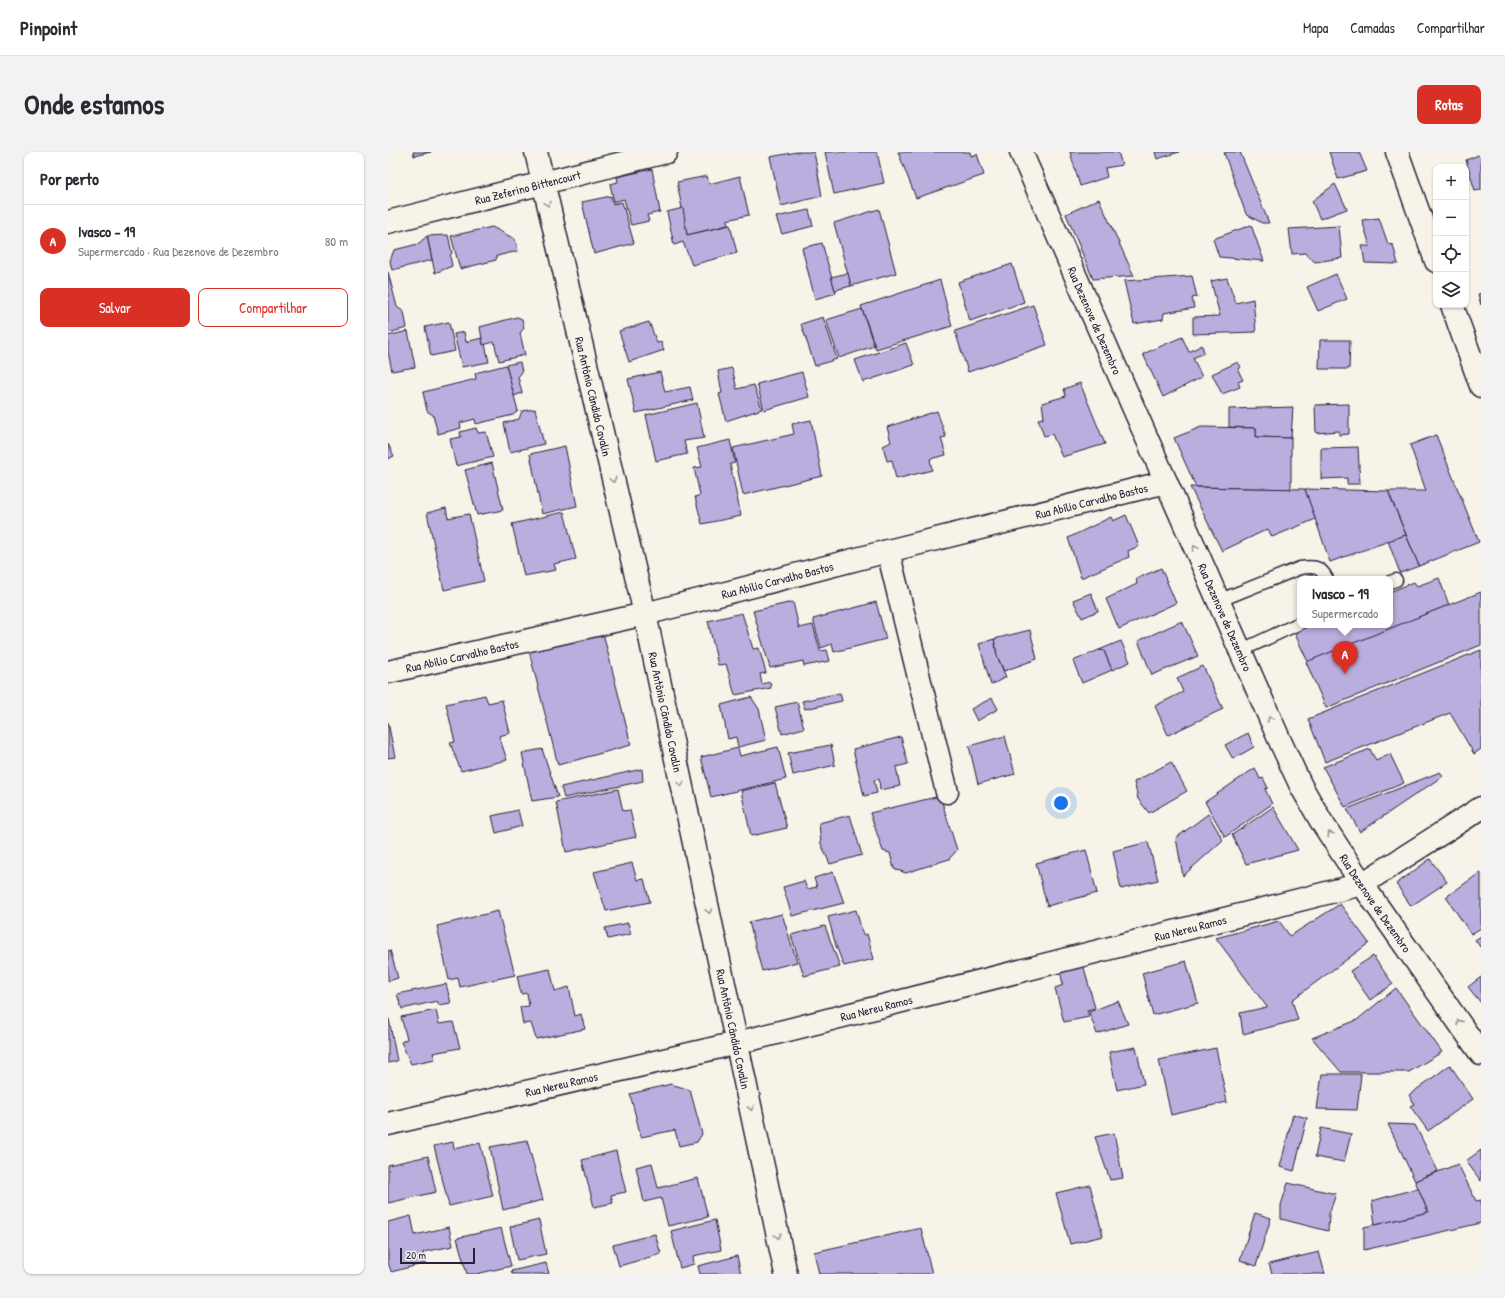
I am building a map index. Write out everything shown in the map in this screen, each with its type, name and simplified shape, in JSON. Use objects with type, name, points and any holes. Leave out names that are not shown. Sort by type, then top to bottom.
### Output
[{"type":"street","name":"Rua Antônio Cândido Cavalin","points":[[536,152],[644,614],[786,1274]]},
{"type":"street","name":"Rua Zeferino Bittencourt","points":[[388,222],[666,152]]},
{"type":"street","name":"Rua Dezenove de Dezembro","points":[[1021,152],[1240,651],[1280,741],[1302,786],[1321,820],[1362,884],[1481,1054]]},
{"type":"street","points":[[1397,152],[1433,253]]},
{"type":"street","points":[[1453,308],[1481,386]]},
{"type":"street","name":"Rua Abílio Carvalho Bastos","points":[[388,672],[644,614],[888,551],[1166,482]]},
{"type":"street","points":[[888,551],[947,792]]},
{"type":"street","name":"Rua Nereu Ramos","points":[[388,1124],[737,1043],[1362,884],[1481,808]]},
{"type":"lane","points":[[1218,601],[1300,568],[1313,566],[1324,572],[1326,576]]},
{"type":"lane","points":[[1240,651],[1297,624]]},
{"type":"building","points":[[413,152],[431,152],[414,156]]},
{"type":"building","points":[[797,152],[814,152],[822,196],[781,206],[770,157]]},
{"type":"building","points":[[825,152],[877,152],[884,183],[834,194]]},
{"type":"building","points":[[898,152],[970,152],[971,156],[977,154],[984,175],[916,198]]},
{"type":"building","points":[[1070,152],[1118,152],[1122,165],[1105,168],[1107,177],[1080,186]]},
{"type":"building","points":[[1155,152],[1179,152],[1157,159]]},
{"type":"building","points":[[1240,152],[1269,223],[1262,223],[1246,214],[1224,153]]},
{"type":"building","points":[[1329,152],[1359,152],[1367,171],[1338,179]]},
{"type":"building","points":[[1481,154],[1481,190],[1475,191],[1469,170],[1469,164],[1467,164],[1466,160]]},
{"type":"building","points":[[652,169],[660,212],[647,215],[649,221],[631,225],[624,199],[614,202],[610,184],[618,182],[617,177]]},
{"type":"building","points":[[707,176],[709,184],[740,176],[749,215],[727,220],[728,225],[687,235],[677,182]]},
{"type":"building","points":[[1335,184],[1347,209],[1320,219],[1312,201]]},
{"type":"building","points":[[611,196],[613,204],[622,202],[634,243],[594,254],[582,202]]},
{"type":"building","points":[[1099,199],[1134,276],[1093,279],[1066,214]]},
{"type":"building","points":[[683,208],[687,235],[730,225],[737,253],[692,265],[683,242],[674,245],[667,212]]},
{"type":"building","points":[[879,209],[896,273],[851,286],[834,223]]},
{"type":"building","points":[[809,210],[813,226],[782,234],[776,217]]},
{"type":"building","points":[[1379,218],[1388,244],[1393,245],[1398,264],[1365,263],[1362,246],[1370,246],[1362,220]]},
{"type":"building","points":[[1251,225],[1264,261],[1219,257],[1213,239]]},
{"type":"building","points":[[1339,226],[1342,258],[1315,262],[1305,253],[1292,254],[1289,229]]},
{"type":"building","points":[[492,227],[515,239],[518,251],[497,256],[496,260],[460,269],[451,236]]},
{"type":"building","points":[[448,235],[452,253],[450,256],[452,266],[435,273],[427,236]]},
{"type":"building","points":[[427,236],[432,260],[392,270],[390,261],[394,250],[418,244]]},
{"type":"building","points":[[822,243],[836,293],[815,299],[802,248]]},
{"type":"building","points":[[1012,264],[1024,302],[970,321],[958,282]]},
{"type":"building","points":[[388,272],[397,307],[404,312],[407,328],[388,333]]},
{"type":"building","points":[[848,273],[851,286],[835,290],[831,277]]},
{"type":"building","points":[[1336,274],[1347,299],[1318,311],[1307,287]]},
{"type":"building","points":[[1192,276],[1197,297],[1192,298],[1194,308],[1164,313],[1163,319],[1134,324],[1124,281]]},
{"type":"building","points":[[1227,278],[1236,303],[1253,299],[1256,332],[1193,334],[1193,317],[1220,316],[1211,281]]},
{"type":"building","points":[[940,280],[952,326],[876,349],[861,306]]},
{"type":"building","points":[[1481,293],[1481,305],[1478,294]]},
{"type":"building","points":[[1033,305],[1047,345],[968,372],[955,331]]},
{"type":"building","points":[[862,309],[874,346],[839,358],[826,320]]},
{"type":"building","points":[[517,317],[522,319],[524,328],[520,333],[525,355],[499,361],[494,342],[483,345],[480,327]]},
{"type":"building","points":[[823,317],[837,359],[815,366],[801,324]]},
{"type":"building","points":[[449,322],[455,351],[431,356],[425,327]]},
{"type":"building","points":[[649,322],[657,343],[661,342],[664,350],[629,362],[619,331]]},
{"type":"building","points":[[408,331],[415,367],[392,371],[388,352],[388,336]]},
{"type":"building","points":[[464,332],[466,342],[482,338],[489,362],[462,367],[454,334]]},
{"type":"building","points":[[1182,337],[1189,352],[1202,345],[1204,353],[1193,358],[1202,377],[1163,397],[1143,354]]},
{"type":"building","points":[[1320,340],[1350,340],[1349,369],[1319,369]]},
{"type":"building","points":[[906,343],[914,365],[863,382],[855,360]]},
{"type":"building","points":[[520,362],[522,372],[518,377],[522,393],[514,396],[506,365]]},
{"type":"building","points":[[1238,362],[1241,367],[1238,370],[1243,380],[1238,382],[1240,387],[1222,394],[1212,374]]},
{"type":"building","points":[[506,365],[518,411],[513,415],[476,424],[475,419],[460,423],[461,428],[438,434],[433,415],[427,411],[423,392],[476,379],[475,373]]},
{"type":"building","points":[[732,368],[737,389],[754,385],[762,409],[726,421],[719,394],[722,393],[718,371]]},
{"type":"building","points":[[660,372],[665,392],[690,387],[693,400],[636,413],[628,379]]},
{"type":"building","points":[[802,372],[809,397],[764,410],[757,384]]},
{"type":"building","points":[[1080,383],[1105,444],[1062,457],[1052,434],[1044,436],[1038,419],[1044,418],[1042,403],[1066,396],[1064,389]]},
{"type":"building","points":[[697,403],[704,438],[684,441],[687,454],[656,461],[646,415]]},
{"type":"building","points":[[1349,404],[1349,434],[1339,435],[1339,431],[1316,433],[1315,405]]},
{"type":"building","points":[[1293,407],[1291,438],[1256,437],[1256,428],[1229,427],[1229,409]]},
{"type":"building","points":[[535,409],[544,444],[510,452],[504,423],[519,419],[522,411]]},
{"type":"building","points":[[937,411],[946,437],[941,438],[946,455],[930,459],[932,470],[896,479],[892,460],[887,461],[883,446],[891,442],[887,427]]},
{"type":"building","points":[[811,420],[822,476],[743,495],[733,448],[794,434],[792,424]]},
{"type":"building","points":[[1201,427],[1256,428],[1256,437],[1291,438],[1291,489],[1196,487],[1174,438]]},
{"type":"building","points":[[476,428],[478,433],[486,432],[493,457],[456,466],[450,439],[461,437],[460,432]]},
{"type":"building","points":[[1436,435],[1479,542],[1419,566],[1388,491],[1426,491],[1410,445]]},
{"type":"building","points":[[730,440],[735,463],[730,464],[741,516],[702,524],[695,497],[700,495],[694,468],[702,467],[697,448]]},
{"type":"building","points":[[388,444],[394,456],[388,459]]},
{"type":"building","points":[[565,446],[577,506],[542,514],[530,454]]},
{"type":"building","points":[[1358,447],[1360,484],[1347,484],[1347,478],[1321,479],[1321,448]]},
{"type":"building","points":[[492,463],[503,510],[477,515],[465,470]]},
{"type":"building","points":[[1190,487],[1305,489],[1316,519],[1272,537],[1268,529],[1222,551]]},
{"type":"building","points":[[1305,489],[1388,491],[1406,535],[1330,562]]},
{"type":"building","points":[[446,508],[448,518],[469,514],[484,581],[444,590],[427,513]]},
{"type":"building","points":[[564,512],[576,559],[554,564],[556,570],[524,576],[512,524]]},
{"type":"building","points":[[1126,515],[1139,546],[1128,551],[1129,557],[1081,578],[1068,538],[1111,517],[1113,521]]},
{"type":"building","points":[[1406,535],[1419,566],[1400,573],[1388,541]]},
{"type":"building","points":[[1161,568],[1176,603],[1119,629],[1106,599],[1137,584],[1136,579]]},
{"type":"building","points":[[1439,578],[1449,605],[1393,628],[1393,591],[1414,582],[1417,586]]},
{"type":"building","points":[[1481,592],[1481,645],[1326,708],[1306,662]]},
{"type":"building","points":[[1091,593],[1098,611],[1082,618],[1073,600]]},
{"type":"building","points":[[793,602],[799,628],[813,625],[820,651],[827,650],[830,661],[804,666],[803,661],[770,668],[753,611]]},
{"type":"building","points":[[876,602],[886,639],[834,652],[832,644],[821,648],[813,619]]},
{"type":"building","points":[[742,613],[753,649],[759,648],[766,673],[760,674],[762,684],[770,682],[771,688],[735,695],[726,664],[718,665],[708,621]]},
{"type":"building","points":[[1182,621],[1198,656],[1152,675],[1138,641]]},
{"type":"building","points":[[1298,628],[1392,628],[1308,662],[1293,630]]},
{"type":"building","points":[[1030,630],[1037,659],[1004,671],[997,656],[994,639]]},
{"type":"building","points":[[603,633],[631,745],[558,765],[529,651]]},
{"type":"building","points":[[994,639],[997,656],[1006,677],[991,685],[979,644]]},
{"type":"building","points":[[1121,641],[1130,662],[1112,670],[1104,651],[1099,650]]},
{"type":"building","points":[[1099,650],[1104,651],[1112,670],[1082,683],[1073,661]]},
{"type":"building","points":[[1481,650],[1481,749],[1474,754],[1450,713],[1325,762],[1308,719]]},
{"type":"building","points":[[1203,666],[1223,709],[1168,735],[1155,706],[1183,692],[1177,678]]},
{"type":"building","points":[[840,693],[842,701],[805,709],[802,701]]},
{"type":"building","points":[[485,695],[488,703],[502,700],[510,733],[499,736],[507,760],[461,771],[450,743],[455,742],[446,704]]},
{"type":"building","points":[[751,697],[759,709],[766,740],[738,747],[736,737],[728,739],[721,705]]},
{"type":"building","points":[[992,698],[998,709],[977,721],[971,709]]},
{"type":"building","points":[[797,702],[804,728],[782,734],[775,707]]},
{"type":"building","points":[[388,722],[395,757],[388,758]]},
{"type":"building","points":[[1248,733],[1254,747],[1233,759],[1225,745]]},
{"type":"building","points":[[1005,736],[1015,774],[978,784],[969,746]]},
{"type":"building","points":[[901,737],[908,764],[896,767],[900,786],[880,790],[879,779],[874,780],[877,793],[864,796],[853,749]]},
{"type":"building","points":[[831,745],[835,765],[793,775],[788,753]]},
{"type":"building","points":[[778,747],[786,779],[711,797],[701,757],[738,748],[740,756]]},
{"type":"building","points":[[542,749],[558,797],[532,801],[522,753]]},
{"type":"building","points":[[1370,749],[1376,761],[1390,754],[1404,783],[1345,807],[1323,767]]},
{"type":"building","points":[[1171,762],[1187,791],[1149,813],[1138,799],[1134,782]]},
{"type":"building","points":[[1255,768],[1260,779],[1263,778],[1268,788],[1265,789],[1272,804],[1225,837],[1205,802]]},
{"type":"building","points":[[642,769],[643,781],[564,798],[561,787]]},
{"type":"building","points":[[1440,772],[1443,776],[1360,832],[1347,809]]},
{"type":"building","points":[[775,783],[787,828],[751,836],[741,791]]},
{"type":"building","points":[[618,789],[623,811],[630,810],[636,837],[566,852],[556,802]]},
{"type":"building","points":[[940,796],[957,850],[949,859],[906,873],[894,869],[890,853],[883,851],[870,813]]},
{"type":"building","points":[[1273,807],[1298,850],[1246,864],[1232,835]]},
{"type":"building","points":[[518,810],[522,826],[496,833],[492,816]]},
{"type":"building","points":[[1208,814],[1223,840],[1183,876],[1176,838]]},
{"type":"building","points":[[850,815],[862,855],[830,864],[821,844],[819,823]]},
{"type":"building","points":[[1148,842],[1158,880],[1121,889],[1113,851]]},
{"type":"building","points":[[1086,850],[1097,893],[1047,906],[1036,863]]},
{"type":"building","points":[[1430,859],[1447,882],[1411,906],[1396,884]]},
{"type":"building","points":[[632,863],[637,880],[644,879],[650,902],[606,911],[594,872]]},
{"type":"building","points":[[833,872],[844,903],[792,916],[783,887],[804,881],[807,889],[817,887],[814,878]]},
{"type":"building","points":[[1481,872],[1481,928],[1471,934],[1446,897]]},
{"type":"building","points":[[1340,904],[1369,943],[1292,1000],[1298,1020],[1243,1034],[1240,1013],[1267,1007],[1216,938],[1279,921],[1290,936]]},
{"type":"building","points":[[856,910],[863,935],[867,934],[874,959],[844,966],[836,946],[828,917]]},
{"type":"building","points":[[498,911],[515,975],[460,987],[458,978],[449,980],[437,926]]},
{"type":"building","points":[[782,914],[797,962],[762,971],[749,922]]},
{"type":"building","points":[[628,923],[631,934],[608,939],[605,928]]},
{"type":"building","points":[[825,926],[840,967],[804,976],[791,935]]},
{"type":"building","points":[[1481,936],[1481,948],[1475,940]]},
{"type":"building","points":[[390,950],[398,978],[388,981],[388,951]]},
{"type":"building","points":[[1373,956],[1393,984],[1370,1000],[1350,971]]},
{"type":"building","points":[[1186,961],[1198,1003],[1153,1015],[1142,973]]},
{"type":"building","points":[[1083,964],[1095,1008],[1087,1010],[1089,1017],[1064,1022],[1055,988],[1063,985],[1060,970]]},
{"type":"building","points":[[550,969],[555,991],[569,987],[575,1016],[581,1014],[585,1029],[536,1039],[531,1023],[523,1024],[520,1007],[529,1006],[527,993],[521,994],[517,976]]},
{"type":"building","points":[[1481,977],[1481,1003],[1468,987]]},
{"type":"building","points":[[446,984],[451,1003],[439,1005],[437,1001],[402,1009],[397,994]]},
{"type":"building","points":[[1396,988],[1442,1052],[1409,1072],[1341,1072],[1312,1038],[1357,1020]]},
{"type":"building","points":[[1118,1001],[1128,1024],[1097,1034],[1089,1012]]},
{"type":"building","points":[[436,1010],[439,1024],[453,1022],[460,1048],[433,1053],[435,1059],[411,1064],[401,1042],[407,1039],[401,1017]]},
{"type":"building","points":[[388,1019],[397,1061],[388,1063]]},
{"type":"building","points":[[1136,1047],[1144,1084],[1117,1090],[1109,1052]]},
{"type":"building","points":[[1216,1048],[1227,1102],[1171,1115],[1159,1060]]},
{"type":"building","points":[[1450,1065],[1473,1099],[1428,1131],[1410,1106],[1414,1104],[1409,1095]]},
{"type":"building","points":[[1322,1074],[1361,1074],[1357,1110],[1317,1109]]},
{"type":"building","points":[[671,1084],[690,1090],[702,1134],[697,1142],[679,1146],[675,1130],[641,1137],[630,1094]]},
{"type":"building","points":[[1293,1114],[1307,1118],[1294,1171],[1280,1167]]},
{"type":"building","points":[[1388,1124],[1415,1125],[1438,1171],[1415,1181]]},
{"type":"building","points":[[1321,1128],[1351,1134],[1344,1162],[1315,1157]]},
{"type":"building","points":[[1114,1133],[1123,1178],[1110,1180],[1095,1137]]},
{"type":"building","points":[[527,1140],[543,1200],[503,1210],[490,1147]]},
{"type":"building","points":[[453,1142],[454,1149],[480,1143],[493,1196],[449,1206],[434,1146]]},
{"type":"building","points":[[1481,1150],[1481,1181],[1466,1161]]},
{"type":"building","points":[[616,1151],[626,1192],[611,1195],[613,1203],[594,1207],[582,1160]]},
{"type":"building","points":[[428,1156],[436,1192],[388,1203],[388,1165]]},
{"type":"building","points":[[652,1163],[658,1188],[698,1178],[708,1217],[668,1226],[661,1198],[644,1202],[636,1167]]},
{"type":"building","points":[[1458,1164],[1476,1201],[1481,1200],[1481,1223],[1364,1250],[1364,1227],[1428,1212],[1415,1181]]},
{"type":"building","points":[[1288,1183],[1336,1194],[1329,1214],[1328,1231],[1281,1219],[1281,1205]]},
{"type":"building","points":[[1090,1185],[1103,1236],[1070,1244],[1056,1193]]},
{"type":"building","points":[[1418,1188],[1428,1212],[1375,1225],[1372,1201]]},
{"type":"building","points":[[1255,1213],[1271,1218],[1256,1266],[1240,1260]]},
{"type":"building","points":[[411,1216],[415,1235],[449,1227],[453,1246],[423,1252],[426,1263],[391,1272],[388,1262],[388,1222]]},
{"type":"building","points":[[539,1220],[546,1254],[517,1260],[510,1227]]},
{"type":"building","points":[[715,1220],[721,1250],[693,1256],[694,1264],[680,1268],[671,1231]]},
{"type":"building","points":[[501,1228],[511,1266],[476,1274],[467,1274],[457,1238]]},
{"type":"building","points":[[921,1228],[932,1274],[819,1274],[814,1252]]},
{"type":"building","points":[[655,1234],[661,1254],[619,1266],[613,1245]]},
{"type":"building","points":[[1319,1252],[1325,1274],[1272,1274],[1269,1264]]},
{"type":"building","points":[[737,1256],[741,1274],[700,1274],[698,1266]]},
{"type":"building","points":[[546,1263],[549,1274],[512,1274],[511,1271]]},
{"type":"place","name":"Ivasco - 19","points":[[1345,674]]}]
